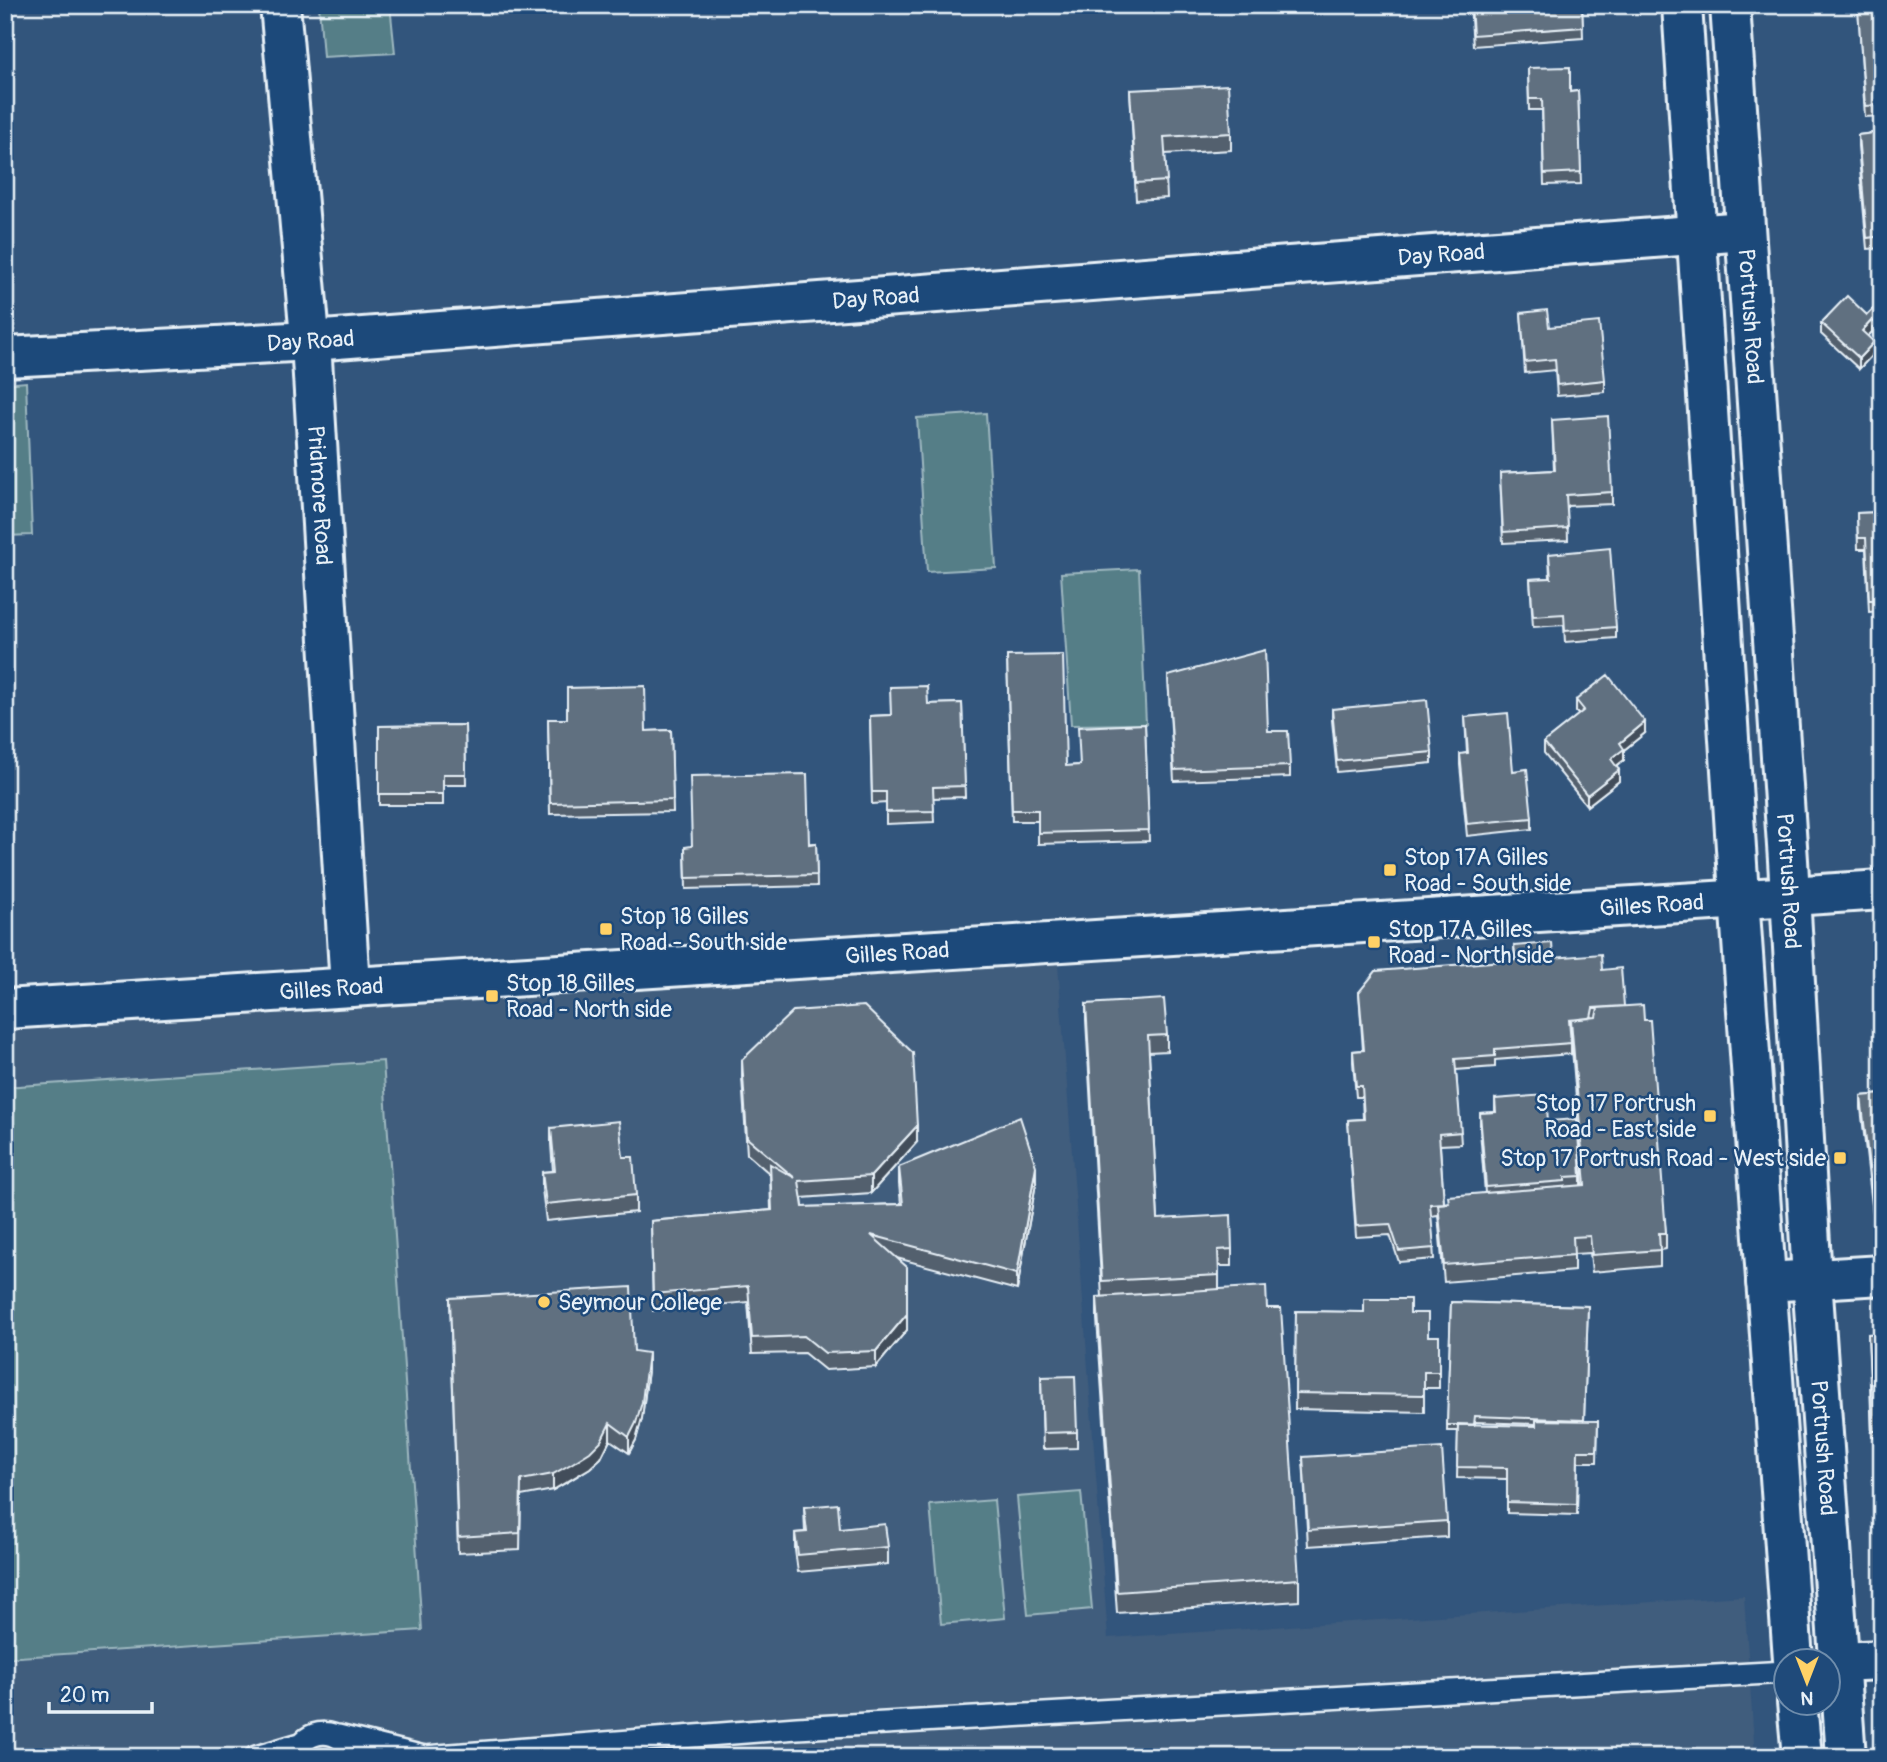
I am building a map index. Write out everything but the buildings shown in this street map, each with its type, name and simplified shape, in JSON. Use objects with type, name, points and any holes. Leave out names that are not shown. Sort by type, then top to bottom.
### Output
[{"type":"main road","name":"Pridmore Road","points":[[280,5],[311,341],[350,987]]},
{"type":"main road","name":"Portrush Road","points":[[1682,5],[1792,1646]]},
{"type":"main road","name":"Portrush Road","points":[[1730,5],[1791,896],[1812,1279],[1837,1646]]},
{"type":"main road","name":"Day Road","points":[[5,357],[311,341],[1745,231]]},
{"type":"main road","name":"Gilles Road","points":[[5,1009],[1882,890]]},
{"type":"main road","points":[[1766,1282],[1882,1275]]},
{"type":"main road","points":[[1842,1662],[1882,1660]]},
{"type":"main road","name":"Portrush Road","points":[[1842,1710],[1846,1757]]},
{"type":"main road","points":[[1798,1716],[1802,1757]]},
{"type":"lane","points":[[256,1757],[298,1751],[308,1737],[328,1733],[424,1757],[797,1728],[1772,1673]]},
{"type":"lane","points":[[338,1736],[346,1742],[353,1757]]},
{"type":"shaded area","name":"Seymour College","points":[[1057,951],[1108,1638],[1744,1596],[1755,1757],[1638,1757],[1637,1747],[1508,1757],[5,1757],[5,1009]]},
{"type":"green space","points":[[319,5],[390,5],[395,53],[323,57]]},
{"type":"green space","points":[[26,382],[32,535],[5,536],[5,384]]},
{"type":"green space","points":[[986,413],[996,568],[927,572],[917,418]]},
{"type":"green space","points":[[1139,569],[1146,724],[1071,725],[1061,573]]},
{"type":"green space","points":[[383,1061],[422,1630],[5,1658],[5,1087]]},
{"type":"green space","points":[[1081,1492],[1092,1609],[1028,1615],[1017,1497]]},
{"type":"green space","points":[[994,1500],[1005,1618],[941,1624],[930,1505]]},
{"type":"place","name":"Stop 17A Gilles Road - South side","points":[[1390,870]]},
{"type":"place","name":"Stop 18 Gilles Road - South side","points":[[606,929]]},
{"type":"place","name":"Stop 17A Gilles Road - North side","points":[[1374,942]]},
{"type":"place","name":"Stop 18 Gilles Road - North side","points":[[492,996]]},
{"type":"place","name":"Stop 17 Portrush Road - East side","points":[[1710,1116]]},
{"type":"place","name":"Stop 17 Portrush Road - West side","points":[[1840,1158]]},
{"type":"place","name":"Seymour College","points":[[544,1302]]}]
